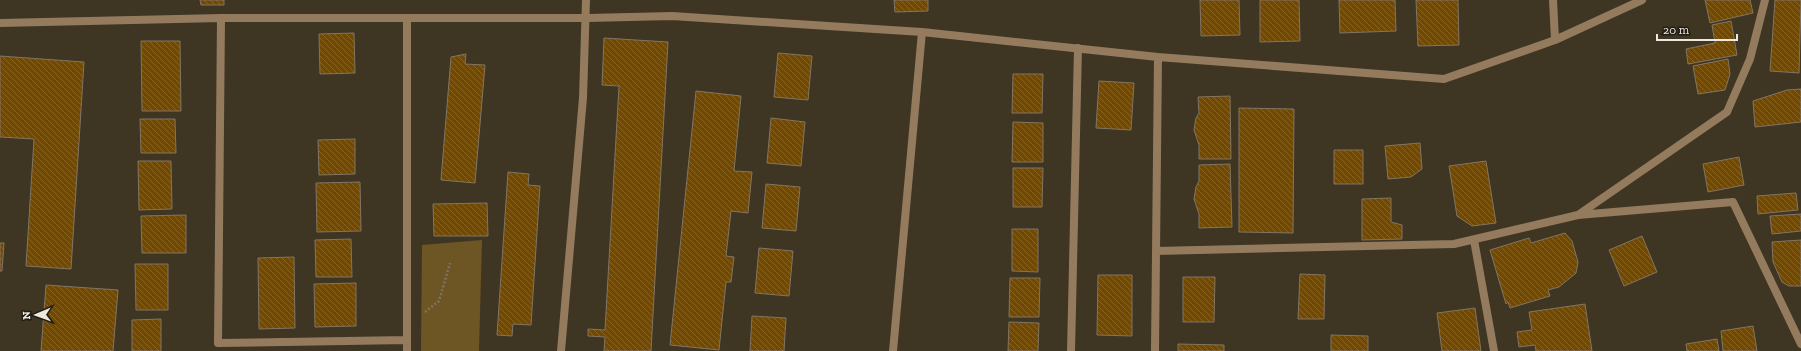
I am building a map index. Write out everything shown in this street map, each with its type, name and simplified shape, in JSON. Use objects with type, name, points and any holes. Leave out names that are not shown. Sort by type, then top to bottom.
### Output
[{"type":"street","points":[[561,351],[583,98],[587,18],[586,0]]},
{"type":"street","points":[[1553,0],[1555,40]]},
{"type":"street","points":[[0,23],[221,18],[407,19],[672,16],[922,32],[1158,57],[1444,79],[1555,40],[1642,0]]},
{"type":"street","points":[[1578,215],[1727,112],[1750,59],[1765,0]]},
{"type":"street","points":[[221,18],[218,343],[407,340]]},
{"type":"street","points":[[407,19],[407,351]]},
{"type":"street","points":[[893,351],[922,32]]},
{"type":"street","points":[[1071,351],[1078,48]]},
{"type":"street","points":[[1155,351],[1158,57]]},
{"type":"street","points":[[1156,251],[1454,244],[1578,215],[1733,202],[1801,344]]},
{"type":"street","points":[[1474,240],[1494,351]]},
{"type":"path","points":[[407,315],[421,315],[439,301],[450,263]]},
{"type":"shaded area","points":[[482,240],[479,351],[421,351],[422,245]]},
{"type":"building","points":[[200,0],[224,0],[224,5],[201,5]]},
{"type":"building","points":[[894,0],[928,0],[928,11],[895,12]]},
{"type":"building","points":[[1200,0],[1239,0],[1240,35],[1201,36]]},
{"type":"building","points":[[1260,0],[1299,0],[1300,41],[1260,42]]},
{"type":"building","points":[[1339,0],[1395,0],[1396,31],[1340,33]]},
{"type":"building","points":[[1416,0],[1458,0],[1459,45],[1418,46]]},
{"type":"building","points":[[1705,0],[1750,0],[1753,13],[1710,23]]},
{"type":"building","points":[[1775,0],[1801,0],[1799,73],[1770,71]]},
{"type":"building","points":[[1731,21],[1737,55],[1688,64],[1686,49],[1715,43],[1712,25]]},
{"type":"building","points":[[354,33],[355,73],[320,74],[319,34]]},
{"type":"building","points":[[604,38],[668,42],[651,351],[604,351],[605,337],[588,336],[588,329],[605,330],[619,86],[602,85]]},
{"type":"building","points":[[141,41],[180,41],[181,111],[142,111]]},
{"type":"building","points":[[778,53],[812,56],[808,100],[774,97]]},
{"type":"building","points":[[466,54],[465,64],[485,65],[475,183],[441,180],[451,57]]},
{"type":"building","points":[[0,56],[84,62],[71,269],[26,266],[34,139],[0,137]]},
{"type":"building","points":[[1728,59],[1730,74],[1725,90],[1698,94],[1693,66]]},
{"type":"building","points":[[1013,74],[1043,74],[1042,113],[1012,113]]},
{"type":"building","points":[[1099,81],[1134,83],[1131,130],[1096,128]]},
{"type":"building","points":[[1801,89],[1801,122],[1755,127],[1753,101],[1787,90]]},
{"type":"building","points":[[696,91],[741,96],[734,171],[752,172],[748,213],[731,211],[726,256],[734,257],[731,282],[726,282],[719,350],[670,345]]},
{"type":"building","points":[[1230,96],[1231,159],[1199,159],[1199,145],[1194,130],[1196,118],[1199,113],[1198,97]]},
{"type":"building","points":[[1239,108],[1294,109],[1293,233],[1239,232]]},
{"type":"building","points":[[771,118],[805,122],[801,166],[767,163]]},
{"type":"building","points":[[140,119],[175,119],[176,153],[141,153]]},
{"type":"building","points":[[1013,122],[1043,123],[1043,162],[1012,162]]},
{"type":"building","points":[[355,139],[355,174],[319,175],[318,140]]},
{"type":"building","points":[[1420,143],[1422,169],[1411,177],[1388,179],[1385,146]]},
{"type":"building","points":[[1334,150],[1363,150],[1363,184],[1334,184]]},
{"type":"building","points":[[1739,157],[1744,185],[1708,192],[1703,164]]},
{"type":"building","points":[[138,161],[171,161],[172,209],[139,210]]},
{"type":"building","points":[[1486,161],[1496,223],[1472,226],[1457,216],[1449,166]]},
{"type":"building","points":[[1230,164],[1232,227],[1199,228],[1199,214],[1194,199],[1196,187],[1199,181],[1199,165]]},
{"type":"building","points":[[1013,168],[1043,168],[1042,207],[1013,207]]},
{"type":"building","points":[[508,172],[529,174],[528,185],[540,186],[531,325],[513,324],[512,336],[497,335]]},
{"type":"building","points":[[360,182],[361,231],[317,232],[316,183]]},
{"type":"building","points":[[766,184],[800,187],[796,231],[762,228]]},
{"type":"building","points":[[1796,193],[1798,210],[1758,214],[1757,196]]},
{"type":"building","points":[[1391,198],[1391,222],[1402,225],[1402,239],[1362,240],[1362,199]]},
{"type":"building","points":[[487,203],[488,236],[434,236],[433,204]]},
{"type":"building","points":[[1801,214],[1801,231],[1772,234],[1770,216]]},
{"type":"building","points":[[186,215],[186,253],[142,253],[141,216]]},
{"type":"building","points":[[1012,229],[1038,229],[1038,272],[1012,271]]},
{"type":"building","points":[[1565,233],[1572,241],[1578,262],[1576,273],[1559,287],[1548,290],[1550,296],[1510,308],[1508,302],[1506,304],[1490,250],[1529,238],[1531,243]]},
{"type":"building","points":[[1642,236],[1657,272],[1624,286],[1609,250]]},
{"type":"building","points":[[351,239],[352,277],[316,277],[315,240]]},
{"type":"building","points":[[1801,240],[1801,286],[1789,286],[1782,282],[1773,262],[1772,242]]},
{"type":"building","points":[[0,243],[4,243],[2,271],[0,271]]},
{"type":"building","points":[[759,248],[793,251],[789,296],[755,293]]},
{"type":"building","points":[[294,257],[295,328],[259,329],[258,258]]},
{"type":"building","points":[[135,264],[168,264],[168,310],[136,310]]},
{"type":"building","points":[[1300,274],[1325,275],[1324,319],[1298,319]]},
{"type":"building","points":[[1098,275],[1132,275],[1132,336],[1097,335]]},
{"type":"building","points":[[1183,277],[1215,277],[1214,322],[1183,322]]},
{"type":"building","points":[[1010,278],[1040,278],[1039,317],[1009,317]]},
{"type":"building","points":[[356,283],[356,326],[315,327],[314,284]]},
{"type":"building","points":[[46,285],[118,290],[113,351],[41,351]]},
{"type":"building","points":[[1585,304],[1592,351],[1536,351],[1535,345],[1519,347],[1517,332],[1532,330],[1529,312]]},
{"type":"building","points":[[1475,308],[1481,351],[1442,351],[1437,313]]},
{"type":"building","points":[[752,316],[786,318],[784,351],[750,351]]},
{"type":"building","points":[[161,319],[161,351],[132,351],[132,320]]},
{"type":"building","points":[[1009,322],[1039,323],[1038,351],[1008,351]]},
{"type":"building","points":[[1753,326],[1757,351],[1723,351],[1721,331]]},
{"type":"building","points":[[1331,335],[1368,336],[1368,351],[1331,351]]},
{"type":"building","points":[[1717,339],[1719,351],[1687,351],[1686,344]]},
{"type":"building","points":[[1178,344],[1224,345],[1224,351],[1178,351]]}]
